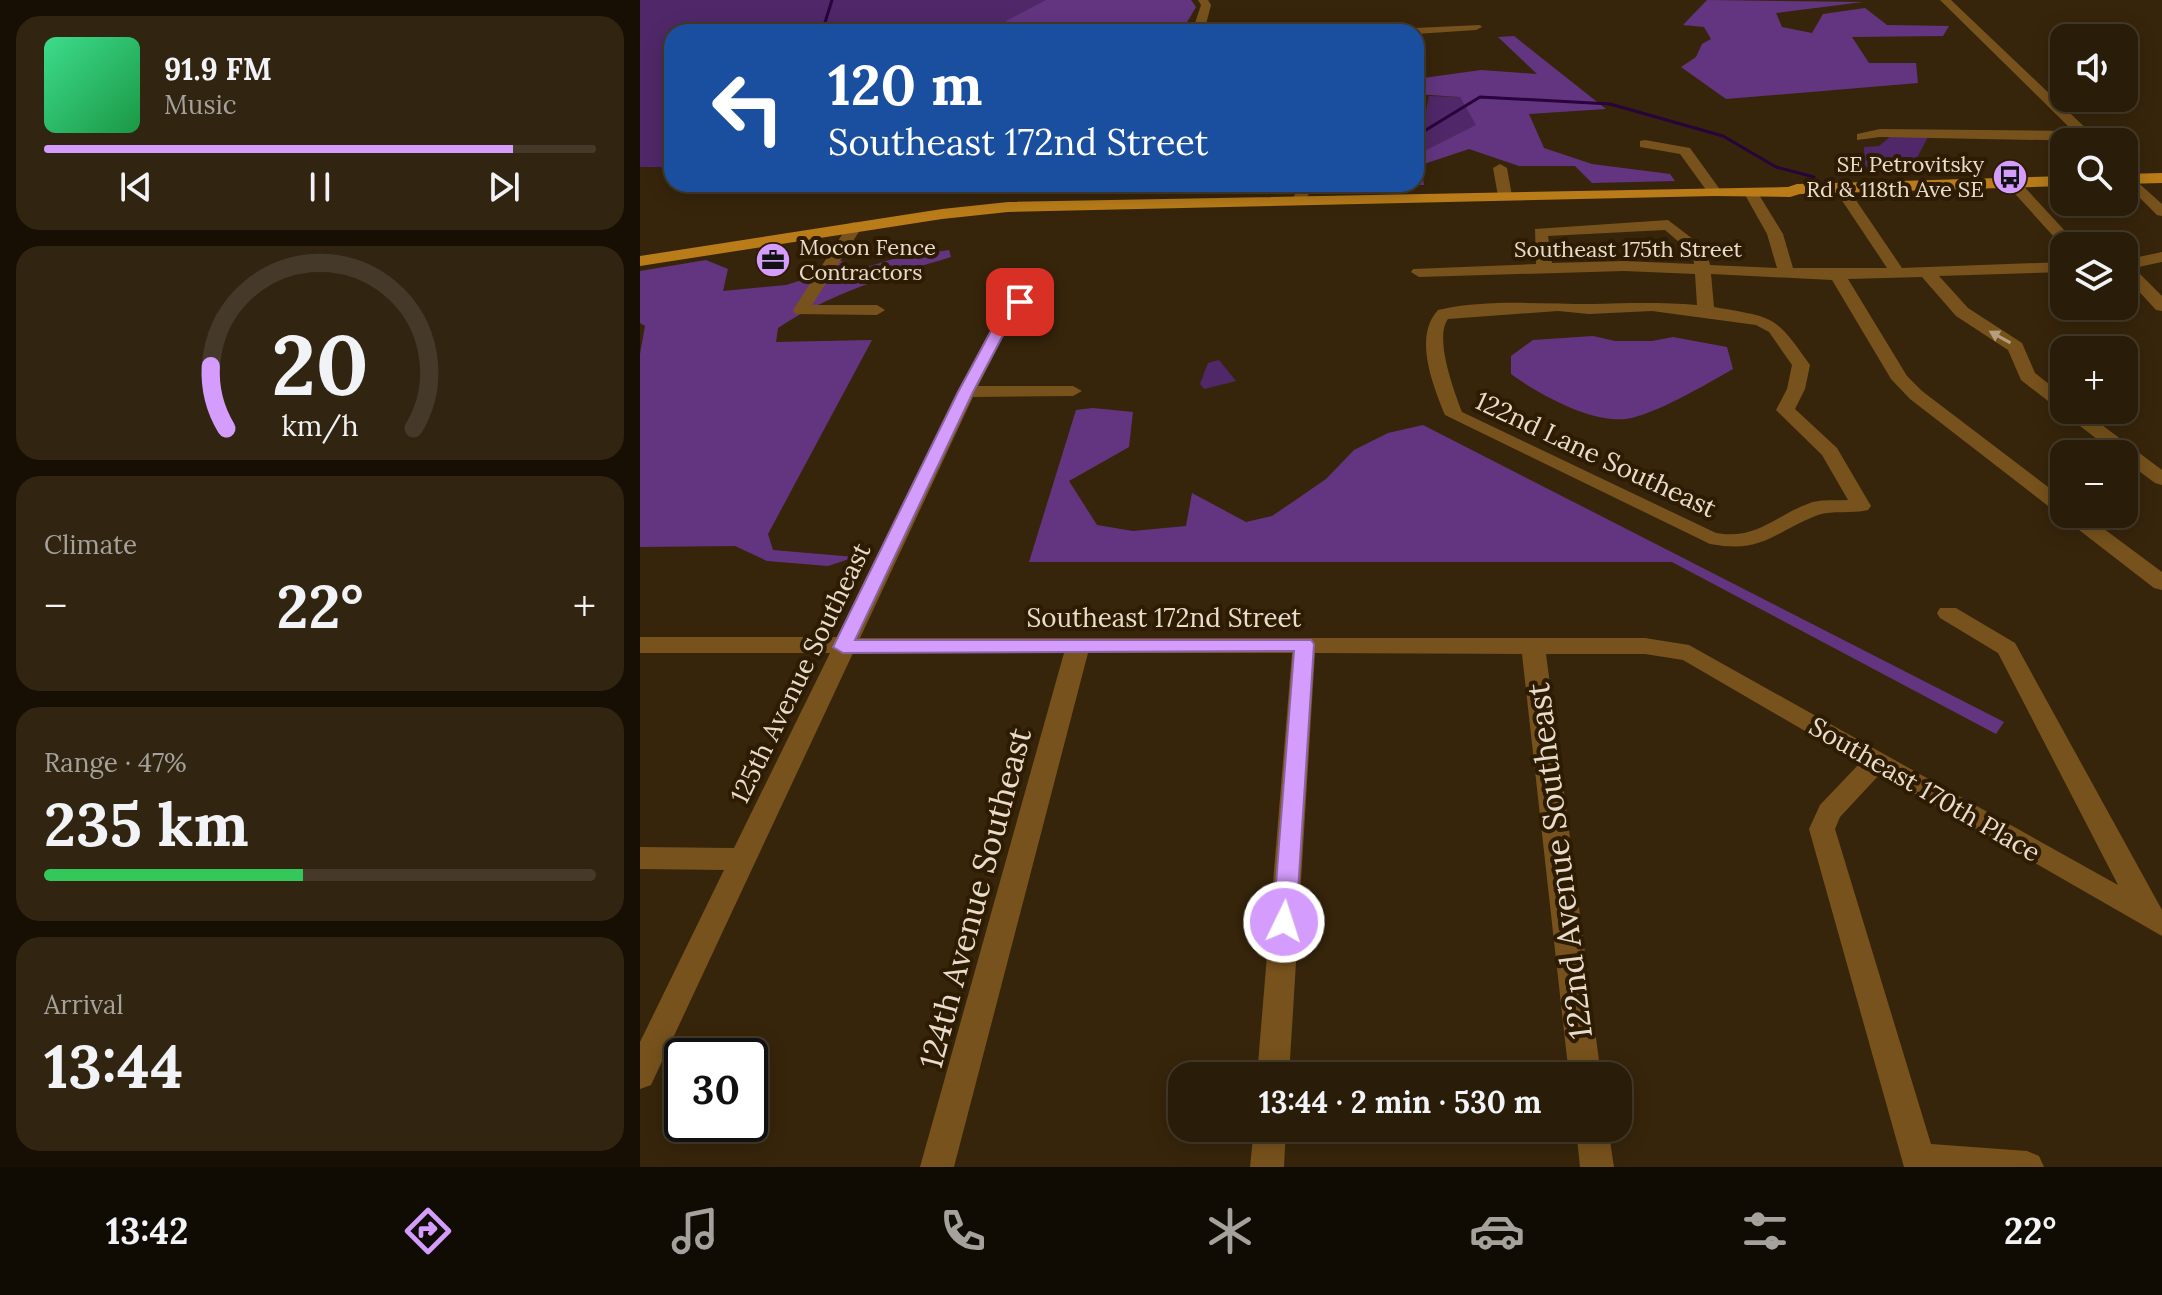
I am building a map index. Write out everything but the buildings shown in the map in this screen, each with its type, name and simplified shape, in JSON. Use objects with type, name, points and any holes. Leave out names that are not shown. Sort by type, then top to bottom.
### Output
[{"type":"main road","points":[[2138,177],[2162,178]]},
{"type":"main road","points":[[640,261],[997,208],[1714,191],[1751,193],[1840,187],[2050,181]]},
{"type":"main road","points":[[1714,191],[1737,187],[1797,189]]},
{"type":"street","points":[[1200,24],[1206,5],[1203,0]]},
{"type":"street","points":[[1945,0],[2078,128]]},
{"type":"street","points":[[1424,30],[1476,27]]},
{"type":"street","points":[[1862,137],[1880,133],[2050,137]]},
{"type":"street","points":[[1645,144],[1685,151],[1714,191]]},
{"type":"street","points":[[1500,168],[1505,196]]},
{"type":"street","points":[[2012,182],[2058,232]]},
{"type":"street","points":[[1840,187],[1898,273],[2050,268]]},
{"type":"street","points":[[2138,189],[2162,212]]},
{"type":"street","points":[[1299,200],[1303,192]]},
{"type":"street","points":[[1751,193],[1775,234],[1786,273]]},
{"type":"street","points":[[1519,289],[1558,306],[1589,309],[1652,306],[1706,311],[1701,252],[1668,225],[1540,232],[1545,269]]},
{"type":"street","points":[[854,227],[801,310],[877,310]]},
{"type":"street","points":[[2138,263],[2162,257]]},
{"type":"street","name":"Southeast 175th Street","points":[[1419,272],[1519,289],[1545,269],[1703,268],[1837,275],[1898,273]]},
{"type":"street","points":[[1926,272],[1962,312],[2016,347],[2024,370],[2050,395]]},
{"type":"street","points":[[1837,275],[1900,379],[1916,395],[2050,498]]},
{"type":"street","points":[[2138,281],[2162,306]]},
{"type":"street","name":"122nd Lane Southeast","points":[[1519,289],[1444,314],[1436,324],[1436,343],[1446,396],[1454,415],[1710,538],[1732,542],[1756,539],[1816,508],[1861,506],[1830,452],[1785,410],[1796,389],[1801,365],[1775,328],[1761,321],[1706,311]]},
{"type":"street","name":"125th Avenue Southeast","points":[[640,1075],[966,392],[1005,318],[1020,302]]},
{"type":"street","points":[[966,392],[1073,391]]},
{"type":"street","points":[[2089,424],[2162,479]]},
{"type":"street","points":[[2091,528],[2157,575]]},
{"type":"street","points":[[1948,613],[2007,648],[2155,920]]},
{"type":"street","points":[[1274,1062],[1304,644]]},
{"type":"street","name":"Southeast 172nd Street","points":[[640,645],[1645,646],[1689,653]]},
{"type":"street","name":"124th Avenue Southeast","points":[[937,1167],[1078,646]]},
{"type":"street","name":"122nd Avenue Southeast","points":[[1533,646],[1583,1062]]},
{"type":"street","name":"Southeast 170th Place","points":[[1689,653],[2155,920]]},
{"type":"street","points":[[1876,762],[1829,812],[1822,829],[1920,1163],[2027,1167]]},
{"type":"street","points":[[640,858],[742,859]]},
{"type":"street","points":[[1267,1167],[1269,1142]]},
{"type":"street","points":[[1594,1142],[1597,1167]]},
{"type":"shaded area","points":[[640,0],[1093,0],[1089,24],[664,24],[664,167],[640,167]]},
{"type":"shaded area","points":[[1046,0],[1191,0],[1196,7],[1186,24],[1008,24],[1006,21]]},
{"type":"shaded area","points":[[1707,0],[1863,2],[1776,13],[1782,27],[1812,33],[1823,14],[1865,8],[1887,25],[1949,26],[1943,36],[1852,37],[1869,63],[1916,63],[1918,83],[1726,99],[1681,67],[1696,57],[1702,44],[1711,39],[1704,27],[1683,25]]},
{"type":"shaded area","points":[[1514,36],[1606,109],[1529,114],[1544,148],[1592,164],[1670,174],[1675,181],[1592,183],[1575,166],[1519,166],[1469,149],[1424,164],[1424,151],[1476,125],[1460,97],[1424,95],[1424,78],[1481,70],[1537,74],[1498,37]]},
{"type":"shaded area","points":[[1429,96],[1460,97],[1477,125],[1424,151]]},
{"type":"shaded area","points":[[1890,137],[1928,137],[1912,167],[1865,167],[1864,147],[1879,146]]},
{"type":"shaded area","points":[[949,250],[951,257],[840,295],[778,328],[776,342],[872,340],[768,534],[773,550],[855,557],[828,566],[767,561],[735,546],[640,547],[640,354],[645,326],[640,323],[640,271],[706,260],[728,269],[723,291],[786,285],[812,277],[828,258],[845,262],[851,272],[893,259]]},
{"type":"shaded area","points":[[1593,336],[1615,341],[1652,341],[1673,337],[1727,347],[1733,369],[1665,405],[1626,419],[1581,412],[1535,390],[1511,374],[1511,356],[1533,340]]},
{"type":"shaded area","points":[[1219,360],[1236,381],[1204,389],[1200,384],[1208,363]]},
{"type":"shaded area","points":[[1093,408],[1133,412],[1129,447],[1069,481],[1097,525],[1133,531],[1186,526],[1192,493],[1246,522],[1272,516],[1326,479],[1354,450],[1388,433],[1423,425],[2004,722],[1996,734],[1672,562],[1029,562],[1076,410]]},
{"type":"waterway","points":[[824,24],[832,0]]},
{"type":"waterway","points":[[1424,131],[1480,97],[1610,104],[1723,136],[1776,167],[1814,177]]},
{"type":"place","name":"SE Petrovitsky Rd & 118th Ave SE","points":[[2010,177]]},
{"type":"place","name":"Mocon Fence Contractors","points":[[773,260]]},
{"type":"route","points":[[1020,302],[1005,318],[966,392],[843,647],[1304,644],[1284,922]]}]
